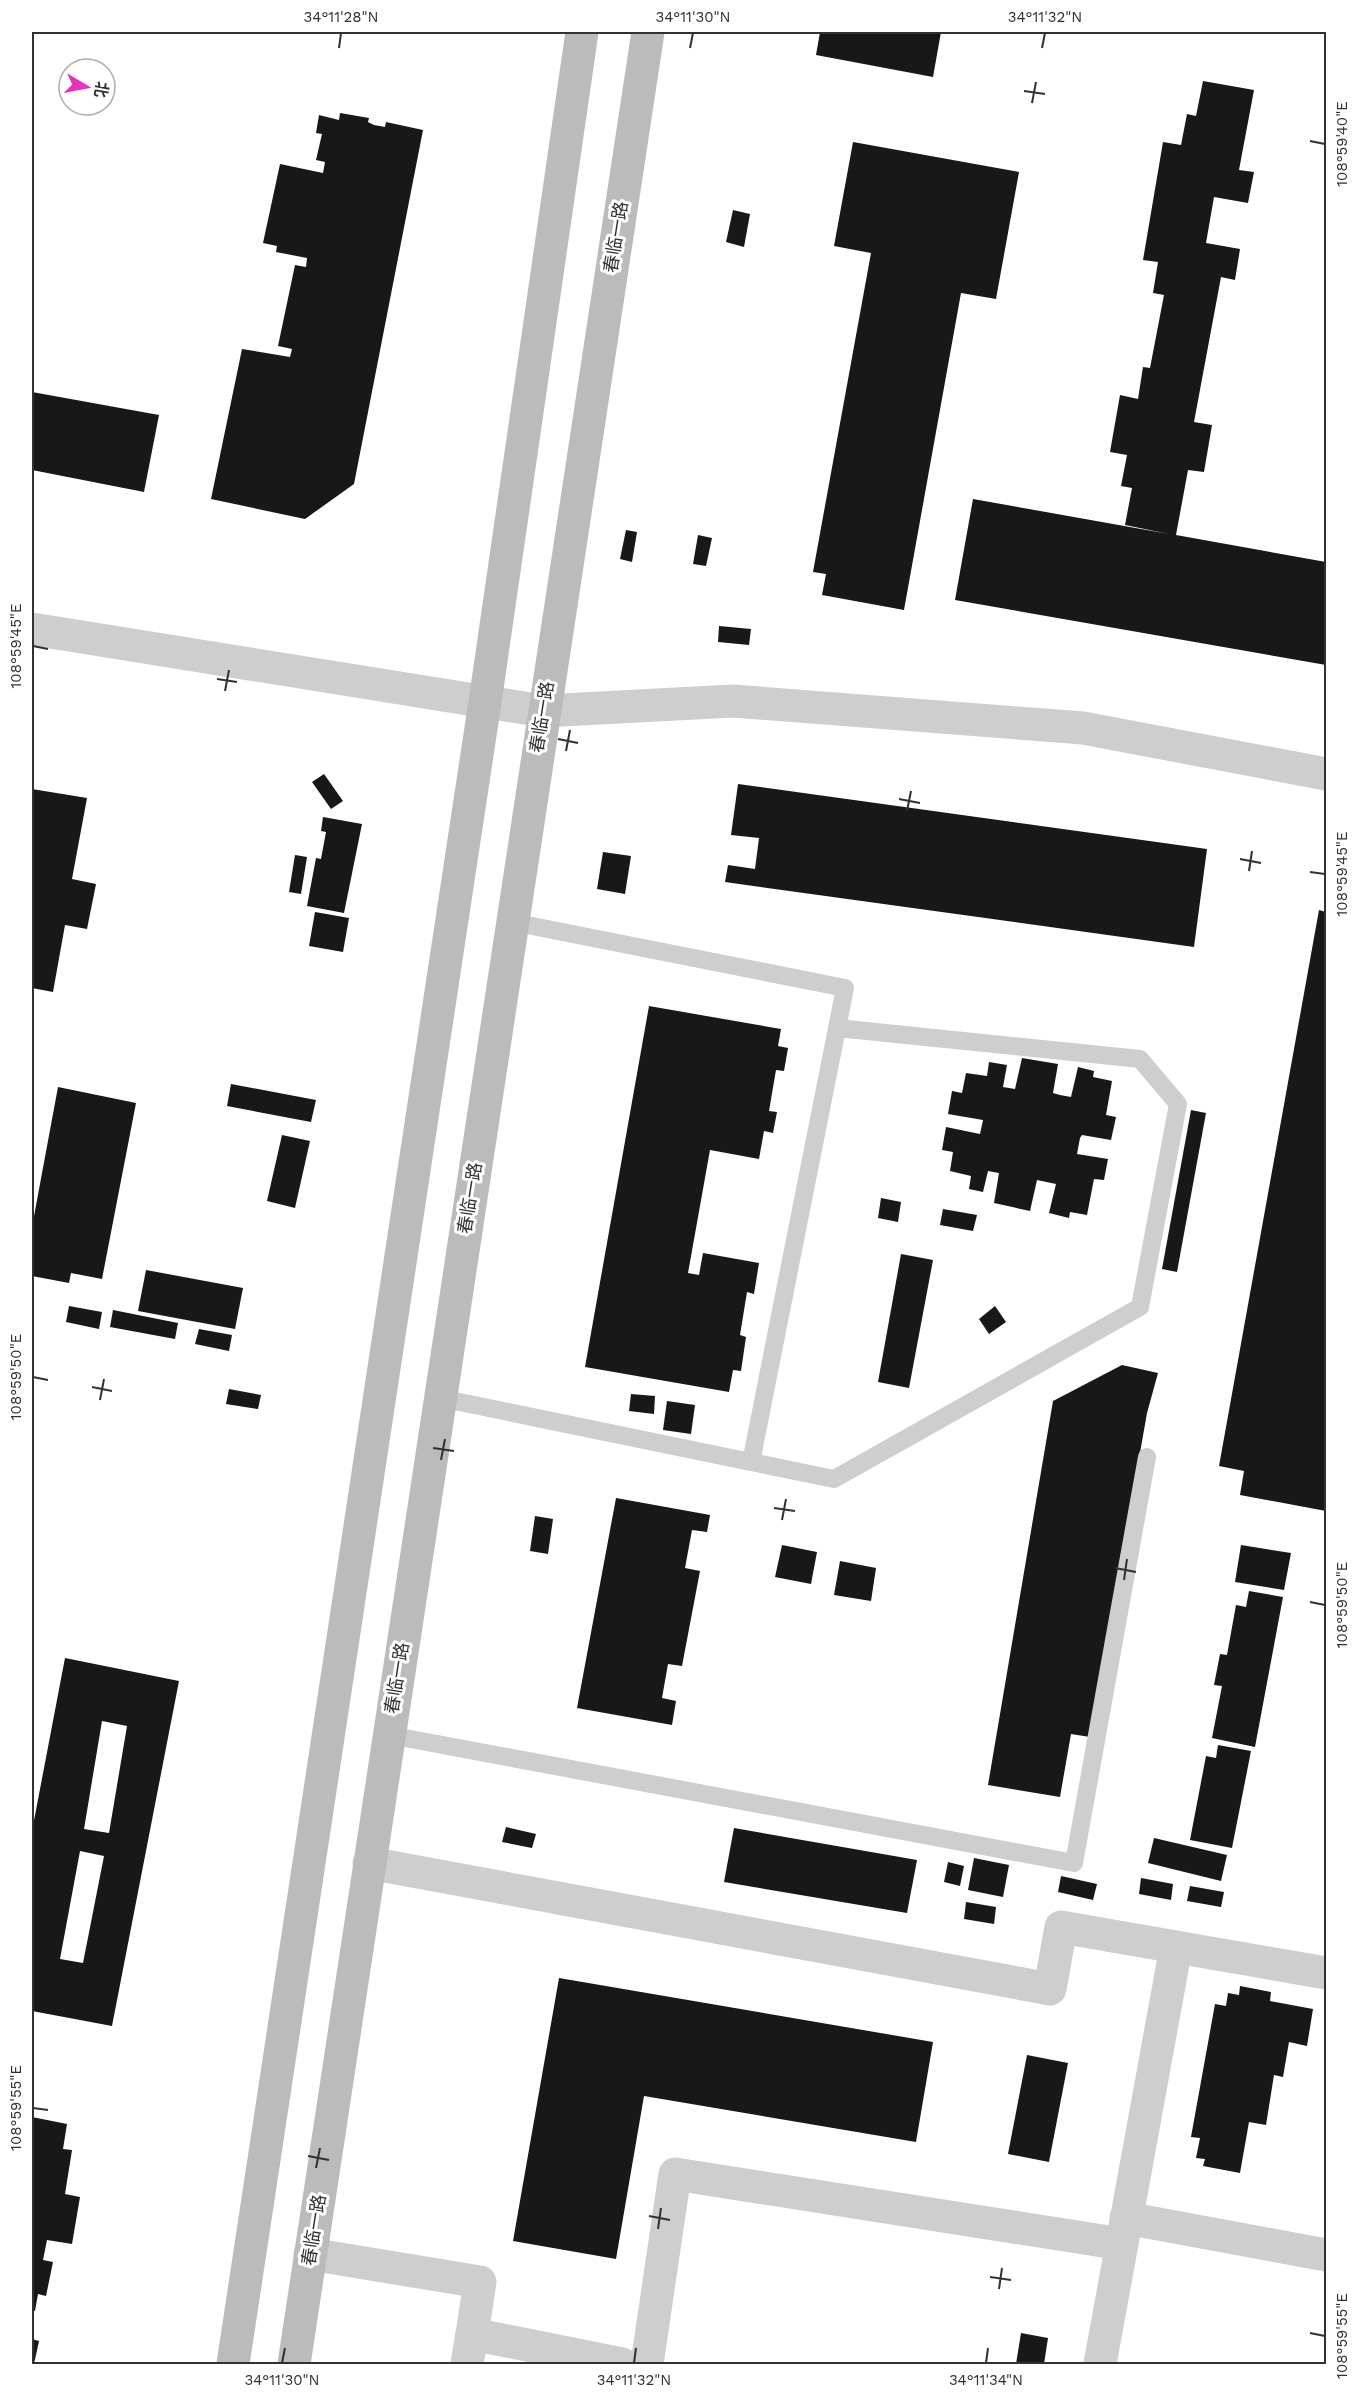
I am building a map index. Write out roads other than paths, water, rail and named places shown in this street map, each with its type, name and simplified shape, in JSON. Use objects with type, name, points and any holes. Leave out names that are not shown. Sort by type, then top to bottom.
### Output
[{"type":"main road","points":[[233,2364],[485,702],[582,32]]},
{"type":"main road","name":"春临一路","points":[[296,2364],[310,2254],[388,1735],[648,32]]},
{"type":"street","points":[[32,629],[543,711],[733,701],[1083,728],[1326,774]]},
{"type":"street","points":[[369,1863],[1050,1989],[1061,1927],[1326,1973]]},
{"type":"street","points":[[1100,2364],[1176,1947]]},
{"type":"street","points":[[647,2364],[675,2174],[1326,2255]]},
{"type":"street","points":[[310,2254],[480,2282],[470,2349],[622,2364]]},
{"type":"lane","points":[[512,922],[844,988],[752,1462]]},
{"type":"lane","points":[[440,1398],[834,1479],[1140,1307],[1178,1104],[1140,1059],[837,1028]]},
{"type":"lane","points":[[388,1735],[1074,1863],[1147,1457]]}]
